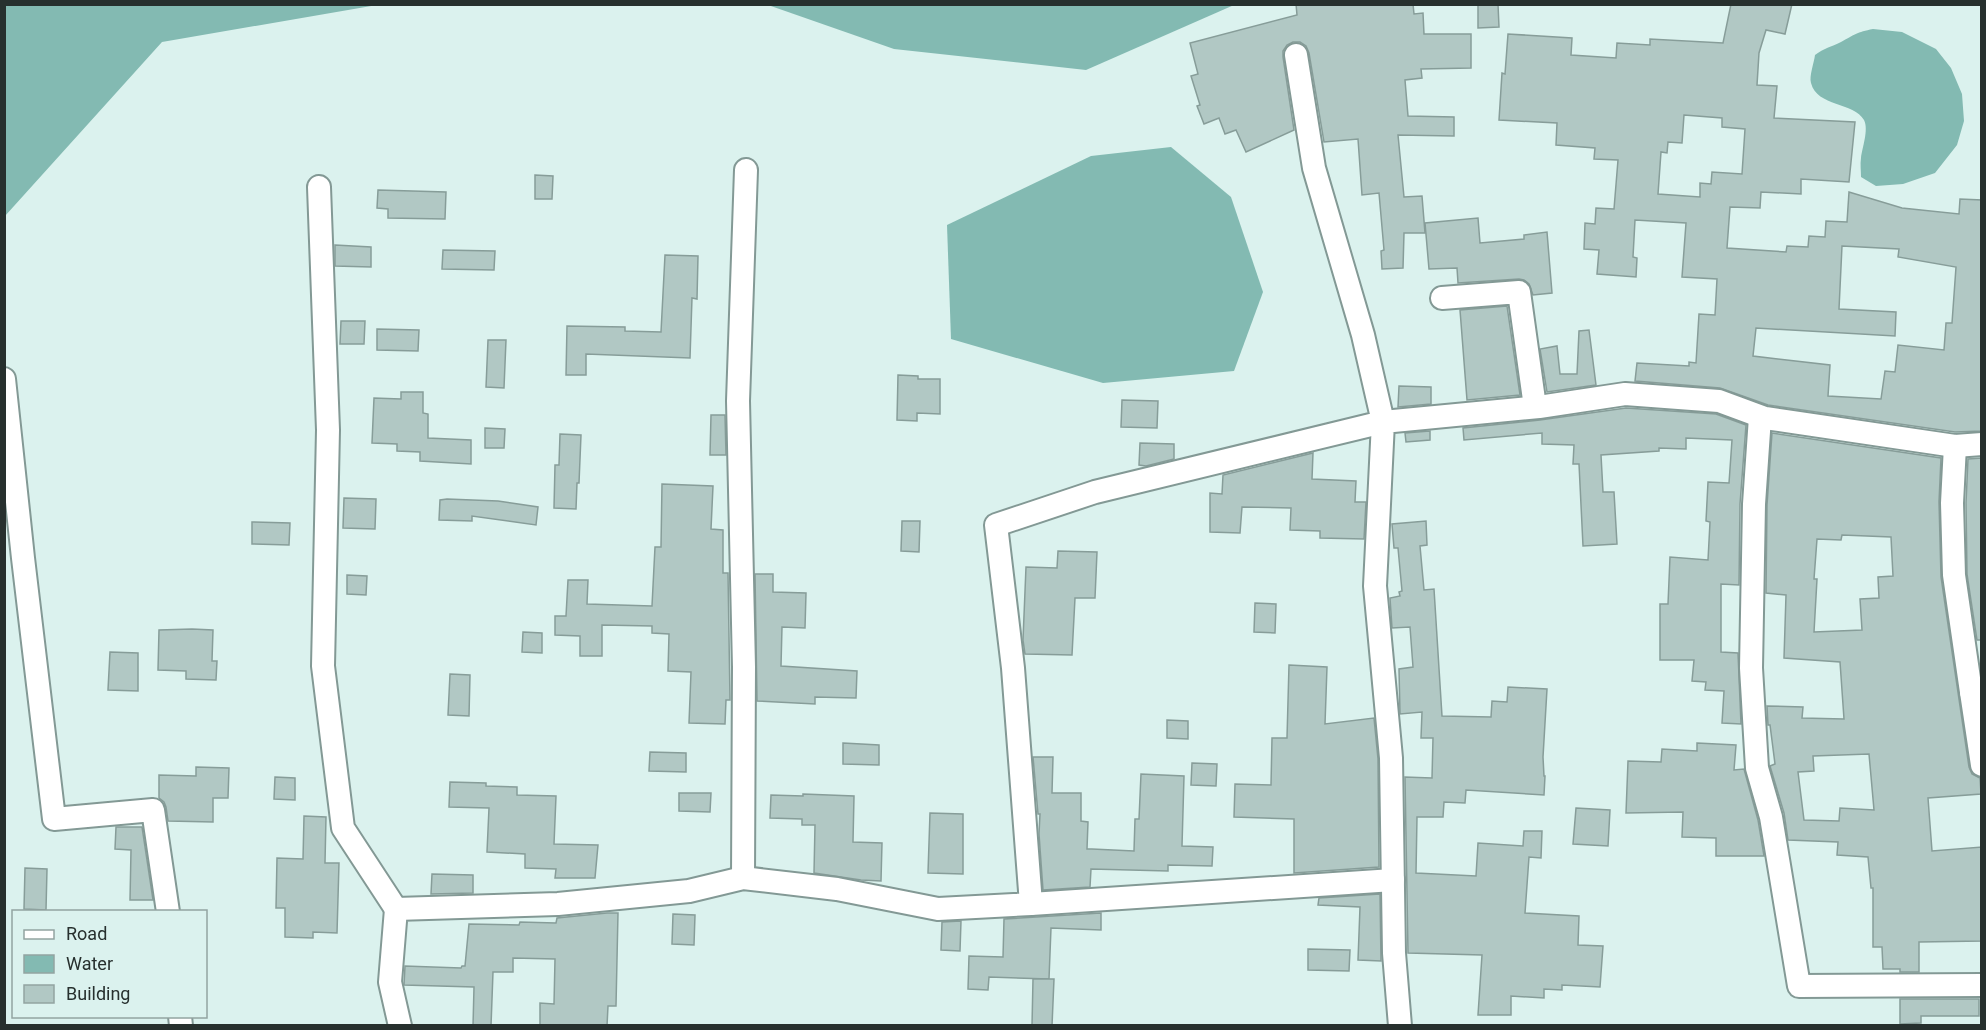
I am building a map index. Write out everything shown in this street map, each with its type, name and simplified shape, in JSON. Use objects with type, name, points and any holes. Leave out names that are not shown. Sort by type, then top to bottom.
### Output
[{"type":"street","points":[[1296,55],[1314,168],[1363,335],[1383,422],[1376,586],[1391,758],[1394,953],[1400,1026]]},
{"type":"street","points":[[743,878],[744,667],[738,401],[746,170]]},
{"type":"street","points":[[319,187],[328,430],[323,666],[343,828],[396,909],[390,982],[400,1026]]},
{"type":"street","points":[[1442,298],[1519,292],[1535,407]]},
{"type":"street","points":[[4,380],[22,558],[54,819],[153,810],[168,910]]},
{"type":"street","points":[[1031,904],[1012,669],[996,525],[1095,492],[1383,422],[1535,407],[1625,394],[1719,400],[1760,417],[1955,446],[1982,444]]},
{"type":"street","points":[[1760,417],[1754,504],[1751,668],[1757,768],[1771,817],[1799,986],[1982,985]]},
{"type":"street","points":[[1955,446],[1952,503],[1954,576],[1976,691],[1982,765]]},
{"type":"street","points":[[396,909],[558,904],[689,891],[743,878],[837,889],[938,909],[1393,880]]},
{"type":"water","points":[[5,4],[377,5],[162,42],[5,216]]},
{"type":"water","points":[[768,5],[1234,5],[1086,70],[894,49]]},
{"type":"water","points":[[1873,29],[1902,32],[1936,49],[1951,68],[1962,94],[1964,121],[1957,145],[1935,173],[1903,184],[1876,186],[1861,177],[1866,129],[1864,120],[1852,110],[1820,96],[1811,83],[1815,55],[1856,34]]},
{"type":"water","points":[[1171,147],[1231,197],[1263,292],[1234,371],[1103,383],[951,339],[947,225],[1091,156]]},
{"type":"building","points":[[1296,4],[1413,4],[1414,14],[1423,13],[1424,34],[1471,34],[1471,68],[1421,69],[1422,78],[1405,80],[1408,116],[1454,117],[1454,136],[1398,135],[1404,197],[1422,196],[1425,233],[1404,233],[1403,268],[1382,269],[1381,251],[1384,250],[1379,193],[1362,195],[1358,139],[1324,142],[1306,46],[1300,42],[1293,42],[1283,51],[1294,130],[1246,152],[1236,130],[1225,134],[1219,118],[1204,124],[1197,106],[1200,105],[1191,76],[1198,74],[1190,43],[1297,15]]},
{"type":"building","points":[[1478,4],[1498,4],[1499,27],[1478,28]]},
{"type":"building","points":[[1731,4],[1792,4],[1785,34],[1766,30],[1759,53],[1757,85],[1777,86],[1774,118],[1855,122],[1849,182],[1801,179],[1801,194],[1761,192],[1760,208],[1730,207],[1727,248],[1786,252],[1787,246],[1808,247],[1809,236],[1825,237],[1826,221],[1847,222],[1849,192],[1902,208],[1959,214],[1960,199],[1982,200],[1982,431],[1955,432],[1768,405],[1720,388],[1635,381],[1637,363],[1689,366],[1689,362],[1696,363],[1699,314],[1715,315],[1717,279],[1682,277],[1686,223],[1635,220],[1633,257],[1637,258],[1636,277],[1597,274],[1599,250],[1584,249],[1585,223],[1595,224],[1596,208],[1614,209],[1618,160],[1594,159],[1595,148],[1556,145],[1557,123],[1499,120],[1502,73],[1505,74],[1508,34],[1572,38],[1571,55],[1616,58],[1617,43],[1650,45],[1650,39],[1723,43]],"holes":[[[1684,115],[1722,118],[1722,127],[1745,129],[1742,174],[1712,172],[1711,184],[1700,183],[1700,197],[1658,194],[1661,152],[1667,153],[1668,142],[1682,143]],[[1842,246],[1899,249],[1898,257],[1956,267],[1952,323],[1946,323],[1944,350],[1898,345],[1895,372],[1885,371],[1881,399],[1828,396],[1830,365],[1753,356],[1756,328],[1895,336],[1896,312],[1839,309]]]},
{"type":"building","points":[[535,175],[553,176],[552,199],[535,199]]},
{"type":"building","points":[[378,190],[446,192],[445,219],[388,218],[388,209],[377,208]]},
{"type":"building","points":[[1478,218],[1480,243],[1524,239],[1524,235],[1547,232],[1552,293],[1533,295],[1529,284],[1519,279],[1458,283],[1457,268],[1429,269],[1425,223]]},
{"type":"building","points":[[335,245],[371,247],[371,267],[335,266]]},
{"type":"building","points":[[443,250],[495,251],[494,270],[442,269]]},
{"type":"building","points":[[665,255],[698,256],[697,299],[692,298],[690,358],[586,354],[586,375],[566,375],[567,326],[625,327],[625,331],[661,332]]},
{"type":"building","points":[[1507,306],[1520,395],[1467,400],[1460,310]]},
{"type":"building","points":[[341,321],[365,321],[364,344],[340,344]]},
{"type":"building","points":[[377,329],[419,330],[418,351],[377,350]]},
{"type":"building","points":[[1589,330],[1596,385],[1547,392],[1540,349],[1557,346],[1560,374],[1577,374],[1579,331]]},
{"type":"building","points":[[488,340],[506,340],[504,388],[486,387]]},
{"type":"building","points":[[898,375],[918,376],[918,379],[940,379],[940,414],[917,413],[917,421],[897,420]]},
{"type":"building","points":[[1399,386],[1431,387],[1431,404],[1398,407]]},
{"type":"building","points":[[401,392],[423,392],[423,413],[428,414],[428,438],[471,440],[471,464],[420,461],[420,452],[397,451],[397,444],[372,443],[374,398],[401,399]]},
{"type":"building","points":[[1122,400],[1158,401],[1157,428],[1121,427]]},
{"type":"building","points":[[1626,408],[1716,414],[1746,425],[1740,504],[1739,585],[1721,584],[1721,652],[1738,653],[1741,724],[1722,723],[1724,691],[1705,690],[1706,682],[1692,681],[1694,660],[1660,660],[1660,604],[1668,604],[1670,557],[1708,560],[1710,522],[1706,521],[1708,482],[1729,483],[1732,440],[1686,438],[1686,449],[1659,448],[1659,451],[1601,455],[1603,492],[1614,492],[1617,544],[1583,546],[1579,464],[1573,464],[1574,445],[1542,444],[1542,433],[1464,440],[1463,428]]},
{"type":"building","points":[[711,415],[725,415],[726,455],[710,455]]},
{"type":"building","points":[[485,428],[505,429],[504,448],[485,448]]},
{"type":"building","points":[[1430,431],[1430,440],[1406,442],[1405,433]]},
{"type":"building","points":[[1772,433],[1941,458],[1939,502],[1941,577],[1969,767],[1972,774],[1980,778],[1981,794],[1928,798],[1932,851],[1982,847],[1982,941],[1919,942],[1919,972],[1883,969],[1882,947],[1873,947],[1873,888],[1871,888],[1868,857],[1837,855],[1838,842],[1788,840],[1784,813],[1770,766],[1775,764],[1767,706],[1803,707],[1802,718],[1844,719],[1840,662],[1784,658],[1786,595],[1766,593],[1767,505]],"holes":[[[1842,535],[1891,537],[1893,576],[1878,577],[1879,598],[1860,599],[1862,630],[1814,632],[1817,539],[1841,540]],[[1869,754],[1874,810],[1840,808],[1839,821],[1804,820],[1798,772],[1814,771],[1813,756]]]},
{"type":"building","points":[[560,434],[581,435],[576,509],[554,508],[555,465],[559,465]]},
{"type":"building","points":[[1140,443],[1174,444],[1174,459],[1146,466],[1139,465]]},
{"type":"building","points":[[1313,453],[1312,479],[1356,481],[1355,502],[1366,502],[1364,539],[1320,538],[1320,531],[1290,530],[1291,508],[1242,507],[1240,533],[1210,532],[1210,493],[1222,494],[1223,475]]},
{"type":"building","points":[[1982,458],[1982,640],[1977,640],[1967,574],[1966,503],[1968,459]]},
{"type":"building","points":[[662,484],[713,486],[711,529],[723,530],[723,573],[728,573],[730,700],[726,700],[725,724],[689,723],[691,672],[668,671],[669,634],[652,633],[652,626],[602,625],[602,656],[580,656],[580,636],[555,635],[555,616],[566,616],[568,580],[588,580],[587,604],[652,606],[655,547],[661,547]]},
{"type":"building","points":[[344,498],[376,499],[375,529],[343,528]]},
{"type":"building","points":[[440,500],[498,501],[538,507],[536,525],[472,516],[472,521],[439,520]]},
{"type":"building","points":[[902,521],[920,521],[919,552],[901,551]]},
{"type":"building","points":[[1426,521],[1427,545],[1420,546],[1424,590],[1434,589],[1442,716],[1491,717],[1492,701],[1507,702],[1508,687],[1547,689],[1543,757],[1545,776],[1544,795],[1466,790],[1465,803],[1444,802],[1443,817],[1417,817],[1416,873],[1476,876],[1478,843],[1523,846],[1524,831],[1542,831],[1541,858],[1529,857],[1525,913],[1579,916],[1578,945],[1603,946],[1600,987],[1562,985],[1562,990],[1544,989],[1544,998],[1511,996],[1511,1015],[1478,1015],[1482,955],[1408,953],[1405,777],[1432,778],[1433,738],[1421,738],[1422,712],[1400,714],[1399,669],[1413,667],[1410,627],[1392,628],[1390,598],[1400,596],[1399,592],[1402,591],[1398,548],[1394,548],[1392,524]]},
{"type":"building","points":[[252,522],[290,523],[289,545],[252,544]]},
{"type":"building","points":[[1058,551],[1097,552],[1095,598],[1075,598],[1072,655],[1025,654],[1023,640],[1026,567],[1057,568]]},
{"type":"building","points":[[755,574],[773,574],[773,592],[806,593],[805,628],[782,627],[781,666],[857,671],[856,698],[815,697],[815,704],[757,701]]},
{"type":"building","points":[[347,575],[367,576],[366,595],[347,594]]},
{"type":"building","points":[[1255,603],[1276,604],[1275,633],[1254,632]]},
{"type":"building","points":[[159,630],[213,630],[212,661],[217,661],[216,680],[186,679],[186,671],[158,670]]},
{"type":"building","points":[[523,632],[542,633],[542,653],[522,652]]},
{"type":"building","points":[[110,652],[138,653],[138,691],[108,690]]},
{"type":"building","points":[[1289,665],[1327,667],[1325,724],[1374,718],[1378,759],[1379,867],[1294,873],[1294,819],[1234,817],[1235,784],[1271,785],[1272,738],[1287,738]]},
{"type":"building","points":[[450,674],[470,675],[469,716],[448,715]]},
{"type":"building","points":[[1167,720],[1188,721],[1188,739],[1167,738]]},
{"type":"building","points":[[843,743],[879,745],[879,765],[843,764]]},
{"type":"building","points":[[1697,743],[1736,745],[1734,770],[1744,769],[1758,820],[1764,856],[1716,856],[1716,838],[1682,837],[1683,812],[1626,813],[1628,761],[1661,762],[1662,749],[1697,751]]},
{"type":"building","points":[[650,752],[686,753],[686,772],[649,771]]},
{"type":"building","points":[[1033,757],[1053,757],[1052,793],[1081,793],[1081,821],[1088,822],[1087,849],[1134,851],[1135,819],[1139,819],[1141,774],[1184,776],[1182,846],[1213,847],[1212,866],[1168,865],[1168,871],[1091,869],[1090,887],[1043,890],[1040,814],[1038,814]]},
{"type":"building","points":[[1192,763],[1217,764],[1216,786],[1191,785]]},
{"type":"building","points":[[196,767],[229,768],[228,798],[213,798],[213,822],[168,821],[166,807],[159,798],[159,775],[196,776]]},
{"type":"building","points":[[275,777],[295,778],[295,800],[274,799]]},
{"type":"building","points":[[450,782],[517,787],[517,795],[556,796],[554,844],[598,845],[595,878],[555,878],[556,869],[525,868],[525,854],[487,852],[489,808],[449,807]]},
{"type":"building","points":[[679,793],[711,793],[710,812],[679,811]]},
{"type":"building","points":[[803,794],[854,796],[853,842],[882,843],[881,881],[814,873],[815,825],[802,825],[802,819],[770,818],[771,795],[803,796]]},
{"type":"building","points":[[1576,808],[1610,810],[1608,846],[1573,844]]},
{"type":"building","points":[[930,813],[963,814],[963,874],[928,873]]},
{"type":"building","points":[[304,816],[326,817],[325,863],[339,863],[337,933],[313,932],[313,938],[285,937],[285,908],[276,908],[277,858],[303,859]]},
{"type":"building","points":[[116,827],[142,827],[153,900],[130,900],[131,850],[115,849]]},
{"type":"building","points":[[25,868],[47,869],[46,910],[24,909]]},
{"type":"building","points":[[432,874],[473,875],[473,893],[431,894]]},
{"type":"building","points":[[1380,894],[1381,961],[1358,960],[1360,907],[1318,905],[1319,898]]},
{"type":"building","points":[[618,913],[616,1006],[608,1006],[607,1026],[540,1026],[540,1003],[554,1004],[555,959],[513,958],[513,972],[493,972],[491,1026],[473,1026],[474,987],[404,985],[405,966],[461,968],[465,966],[469,924],[556,923],[557,918]]},
{"type":"building","points":[[1101,913],[1101,930],[1051,928],[1049,979],[989,977],[988,990],[968,989],[969,956],[1003,957],[1004,919]]},
{"type":"building","points":[[673,914],[695,915],[694,945],[672,944]]},
{"type":"building","points":[[961,921],[960,951],[941,950],[942,922]]},
{"type":"building","points":[[1308,949],[1350,950],[1349,971],[1308,970]]},
{"type":"building","points":[[1033,979],[1054,979],[1052,1026],[1032,1026]]},
{"type":"building","points":[[1900,999],[1979,999],[1979,1016],[1921,1016],[1921,1023],[1900,1024]]}]
